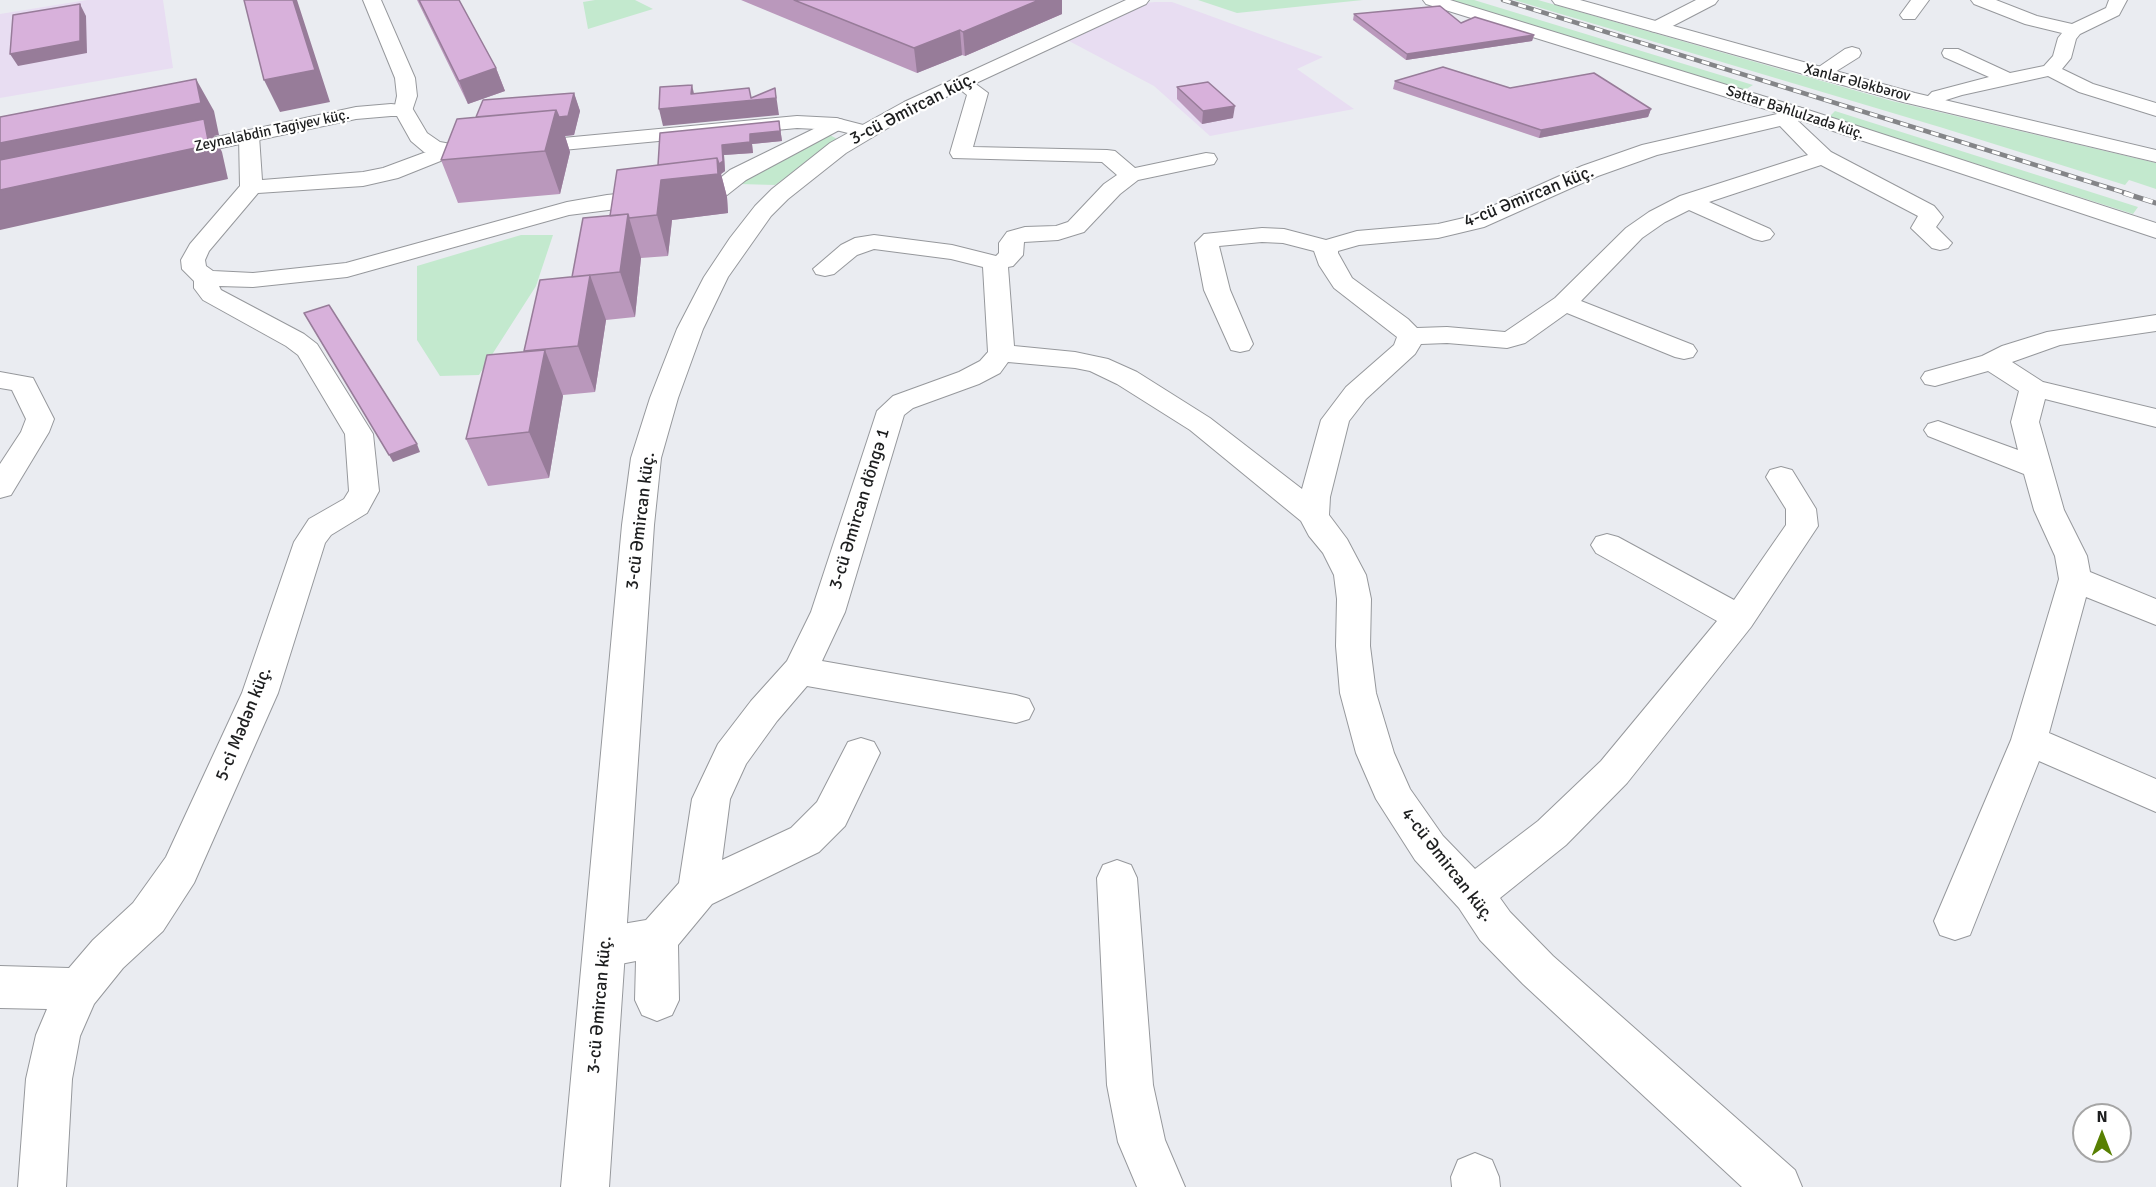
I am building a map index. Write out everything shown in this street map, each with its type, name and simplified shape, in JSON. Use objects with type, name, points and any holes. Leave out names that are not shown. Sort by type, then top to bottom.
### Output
[{"type":"street","points":[[372,0],[405,78],[407,96],[404,110],[418,137],[432,147],[445,151],[490,152],[780,123],[850,128]]},
{"type":"street","name":"3-cü Əmircan küç.","points":[[585,1187],[638,525],[646,458],[664,399],[690,329],[716,277],[738,243],[780,194],[838,148],[850,128],[962,83],[1088,14],[1140,0]]},
{"type":"street","name":"Səttar Bəhlulzadə küç.","points":[[1432,0],[2156,231]]},
{"type":"street","name":"Xanlar Ələkbərov","points":[[1561,0],[1931,103],[2156,156]]},
{"type":"street","points":[[1656,27],[1709,0]]},
{"type":"street","points":[[1909,15],[1920,0]]},
{"type":"street","points":[[1980,0],[2031,20],[2074,30]]},
{"type":"street","points":[[1931,103],[1939,96],[2050,70],[2062,58],[2067,38],[2074,30],[2113,11],[2118,0]]},
{"type":"street","points":[[1820,73],[1852,53]]},
{"type":"street","points":[[1951,53],[2008,79]]},
{"type":"street","points":[[2050,70],[2086,88],[2156,110]]},
{"type":"street","points":[[962,83],[978,93],[958,161],[1107,156],[1131,175]]},
{"type":"street","name":"Zeynalabdin Tagiyev küç.","points":[[158,156],[356,113],[404,110]]},
{"type":"street","points":[[1791,116],[1823,157],[1926,211],[1931,217],[1923,228],[1940,243]]},
{"type":"street","name":"4-cü Əmircan küç.","points":[[1326,247],[1358,238],[1438,231],[1476,222],[1590,171],[1650,150],[1791,116]]},
{"type":"street","points":[[207,278],[253,280],[347,270],[567,209],[607,202],[719,190],[738,176],[850,128]]},
{"type":"street","points":[[249,136],[251,187],[363,179],[390,173],[445,151]]},
{"type":"street","points":[[1240,344],[1217,290],[1207,243],[1212,239],[1284,236],[1326,247],[1331,265],[1343,283],[1399,324],[1410,336],[1447,335],[1507,340],[1516,337],[1564,303],[1634,233],[1689,201],[1823,157]]},
{"type":"street","points":[[825,270],[849,250],[863,243],[874,242],[952,252],[995,263],[1004,261],[1011,255],[1011,243],[1015,237],[1026,234],[1058,233],[1076,227],[1112,189],[1131,175],[1206,159]]},
{"type":"street","name":"5-ci Mədən küç.","points":[[42,1187],[49,1079],[58,1035],[79,989],[108,954],[148,917],[180,870],[260,693],[310,542],[320,527],[356,506],[364,491],[358,434],[353,421],[308,350],[296,340],[212,295],[206,288],[207,278],[194,269],[198,249],[251,187]]},
{"type":"street","points":[[1689,201],[1762,234]]},
{"type":"street","points":[[995,263],[1001,352]]},
{"type":"street","points":[[1564,303],[1684,351]]},
{"type":"street","points":[[1935,378],[1992,362],[2011,352],[2056,338],[2156,323]]},
{"type":"street","points":[[1314,515],[1315,497],[1335,420],[1356,393],[1406,348],[1410,336]]},
{"type":"street","name":"4-cü Əmircan küç.","points":[[1001,352],[1075,360],[1098,365],[1127,378],[1200,424],[1314,515],[1320,528],[1336,547],[1350,575],[1354,599],[1353,646],[1358,693],[1375,753],[1395,799],[1429,848],[1473,895],[1495,926],[1538,970],[1778,1187]]},
{"type":"street","name":"3-cü Əmircan döngə 1","points":[[698,891],[711,800],[731,755],[764,711],[799,671],[828,612],[891,411],[903,402],[990,368],[1001,352]]},
{"type":"street","points":[[1992,362],[2034,388],[2156,418]]},
{"type":"street","points":[[0,380],[23,384],[40,419],[35,432],[0,488]]},
{"type":"street","points":[[1955,921],[2029,740],[2075,579],[2071,556],[2049,510],[2025,422],[2034,388]]},
{"type":"street","points":[[1938,430],[2037,468]]},
{"type":"street","points":[[1473,895],[1552,833],[1614,772],[1739,618],[1802,526],[1801,508],[1781,477]]},
{"type":"street","points":[[1607,545],[1739,618]]},
{"type":"street","points":[[2075,579],[2156,613]]},
{"type":"street","points":[[799,671],[1016,709]]},
{"type":"street","points":[[2029,740],[2156,796]]},
{"type":"street","points":[[605,946],[657,938],[698,891],[805,840],[831,814],[861,753]]},
{"type":"street","points":[[1117,878],[1130,1085],[1142,1142],[1161,1187]]},
{"type":"street","points":[[657,938],[657,1000]]},
{"type":"street","points":[[0,987],[79,989]]},
{"type":"shaded area","points":[[87,0],[163,0],[173,68],[0,98],[0,14]]},
{"type":"shaded area","points":[[1172,2],[1323,57],[1297,69],[1354,109],[1210,136],[1154,86],[1069,41],[1145,3]]},
{"type":"green space","points":[[635,0],[653,9],[588,29],[583,2]]},
{"type":"green space","points":[[1198,0],[1363,0],[1237,13]]},
{"type":"green space","points":[[1446,0],[1474,0],[1753,85],[1743,91]]},
{"type":"green space","points":[[1514,0],[1538,0],[1892,101],[2156,163],[2156,189],[2129,180],[2125,185],[1943,128]]},
{"type":"green space","points":[[1835,111],[2138,207],[2133,214],[1829,117]]},
{"type":"green space","points":[[828,134],[839,140],[775,185],[739,184]]},
{"type":"green space","points":[[521,235],[553,235],[536,286],[479,375],[440,376],[417,340],[417,266]]},
{"type":"building","points":[[244,0],[293,0],[315,70],[264,80]]},
{"type":"building","points":[[419,0],[459,0],[496,68],[459,81]]},
{"type":"building","points":[[794,0],[1039,0],[963,32],[960,30],[914,48]]},
{"type":"building","points":[[80,4],[80,41],[10,54],[13,15]]},
{"type":"building","points":[[1440,6],[1461,23],[1475,17],[1534,35],[1407,54],[1354,14]]},
{"type":"building","points":[[1443,67],[1510,88],[1594,73],[1651,109],[1541,130],[1395,81]]},
{"type":"building","points":[[196,79],[201,103],[0,143],[0,117]]},
{"type":"building","points":[[1208,82],[1235,106],[1203,111],[1177,87]]},
{"type":"building","points":[[692,85],[691,94],[749,88],[751,98],[775,88],[776,98],[659,109],[660,87]]},
{"type":"building","points":[[574,93],[568,116],[559,117],[556,110],[476,117],[483,100]]},
{"type":"building","points":[[556,110],[545,151],[441,160],[457,119]]},
{"type":"building","points":[[204,119],[209,145],[0,190],[0,160]]},
{"type":"building","points":[[779,121],[780,131],[750,134],[750,142],[722,145],[723,161],[719,164],[717,158],[658,165],[660,133]]},
{"type":"building","points":[[717,158],[718,174],[661,180],[657,215],[629,218],[628,214],[610,216],[617,170]]},
{"type":"building","points":[[628,214],[620,272],[572,277],[583,218]]},
{"type":"building","points":[[590,275],[578,346],[524,351],[540,280]]},
{"type":"building","points":[[329,305],[417,444],[389,455],[304,313]]},
{"type":"building","points":[[545,350],[529,432],[466,439],[487,355]]},
{"type":"railway","points":[[1503,0],[2129,194]]},
{"type":"railway","points":[[2124,193],[2156,203]]}]
